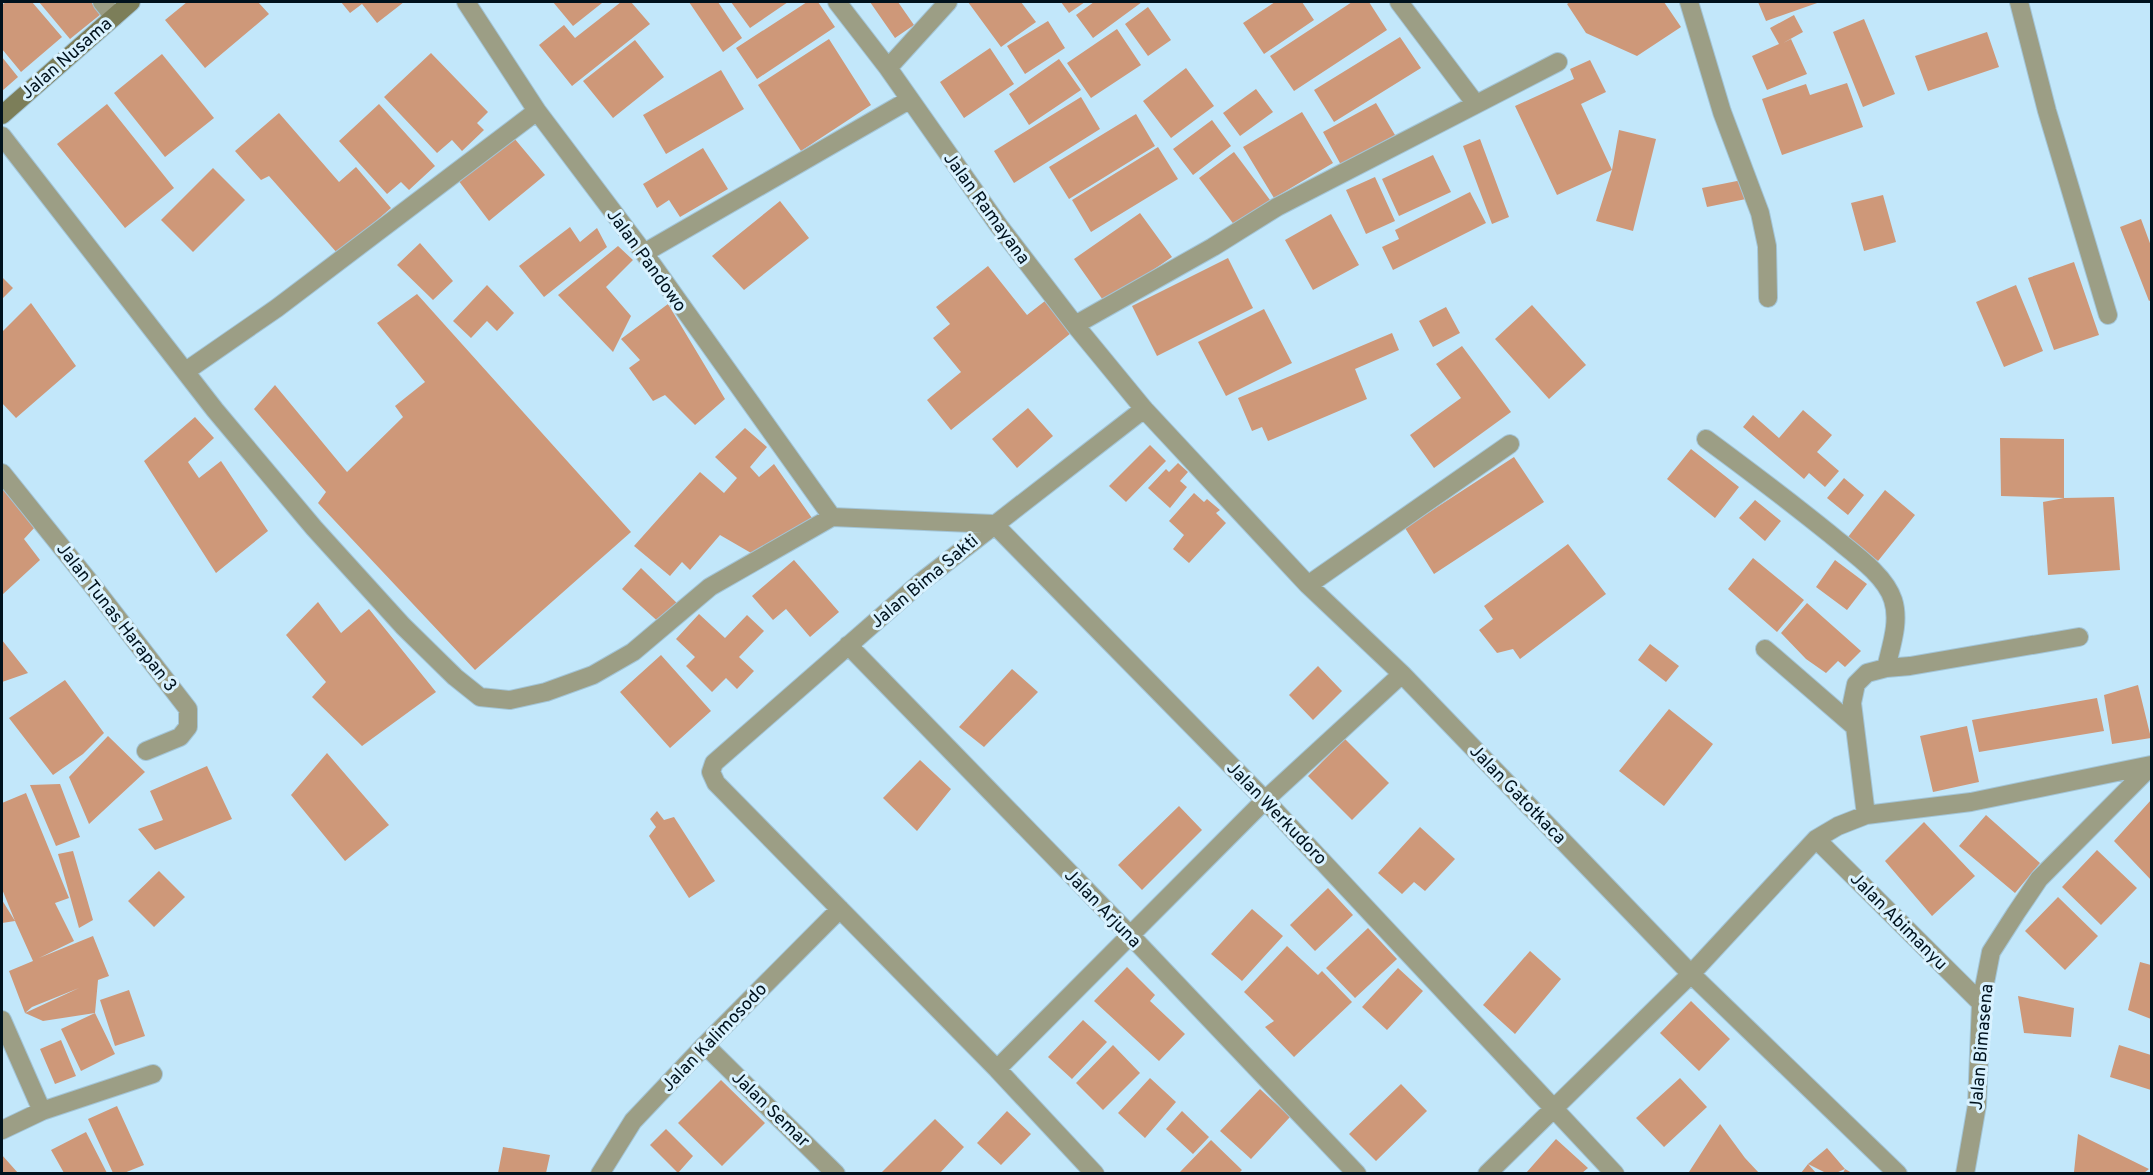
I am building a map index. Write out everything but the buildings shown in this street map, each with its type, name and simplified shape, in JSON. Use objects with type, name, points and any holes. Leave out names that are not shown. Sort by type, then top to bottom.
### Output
[{"type":"street","points":[[102,2],[114,17]]},
{"type":"street","name":"Jalan Nusama","points":[[2,115],[131,2]]},
{"type":"street","name":"Jalan Pandowo","points":[[466,2],[537,111],[644,254],[832,517]]},
{"type":"street","name":"Jalan Ramayana","points":[[837,2],[888,68],[999,226],[1075,325],[1144,409]]},
{"type":"street","points":[[888,68],[948,2]]},
{"type":"street","points":[[1399,2],[1475,103]]},
{"type":"street","points":[[1689,2],[1722,112],[1760,213],[1767,246],[1768,298]]},
{"type":"street","points":[[2019,2],[2048,111],[2108,315]]},
{"type":"street","points":[[1075,325],[1213,247],[1277,207],[1558,62]]},
{"type":"street","points":[[644,254],[909,100]]},
{"type":"street","points":[[186,371],[277,308],[537,111]]},
{"type":"street","points":[[2,136],[215,410],[314,528],[403,626],[455,677],[480,697],[510,700],[546,692],[593,675],[633,652],[710,587],[832,517],[994,524]]},
{"type":"street","name":"Jalan Bima Sakti","points":[[840,909],[716,783],[711,772],[714,764],[921,582],[1144,409]]},
{"type":"street","name":"Jalan Gatotkaca","points":[[1144,409],[1308,585],[1402,674],[1691,974],[1898,1173]]},
{"type":"street","points":[[1706,439],[1785,498],[1874,571],[1893,599],[1896,616],[1887,668]]},
{"type":"street","points":[[1308,585],[1510,444]]},
{"type":"street","name":"Jalan Tunas Harapan 3","points":[[2,473],[188,710],[188,727],[180,737],[146,751]]},
{"type":"street","name":"Jalan Werkudoro","points":[[994,524],[1265,800],[1615,1173]]},
{"type":"street","points":[[1866,815],[1852,703],[1856,684],[1867,673],[2079,637]]},
{"type":"street","name":"Jalan Arjuna","points":[[848,645],[1357,1173]]},
{"type":"street","points":[[1765,649],[1855,727]]},
{"type":"street","points":[[997,1069],[1265,800],[1402,674]]},
{"type":"street","points":[[1487,1173],[1691,974],[1816,839],[1838,826],[1866,815],[1971,802],[2151,765]]},
{"type":"street","name":"Jalan Bimasena","points":[[1965,1173],[1977,1105],[1981,1003],[1991,952],[2039,879],[2151,765]]},
{"type":"street","name":"Jalan Abimanyu","points":[[1816,839],[1981,1003]]},
{"type":"street","points":[[840,909],[1095,1173]]},
{"type":"street","name":"Jalan Kalimosodo","points":[[600,1173],[633,1121],[840,909]]},
{"type":"street","points":[[2,1020],[42,1111]]},
{"type":"street","name":"Jalan Semar","points":[[705,1045],[836,1173]]},
{"type":"street","points":[[2,1130],[42,1111],[153,1074]]}]
